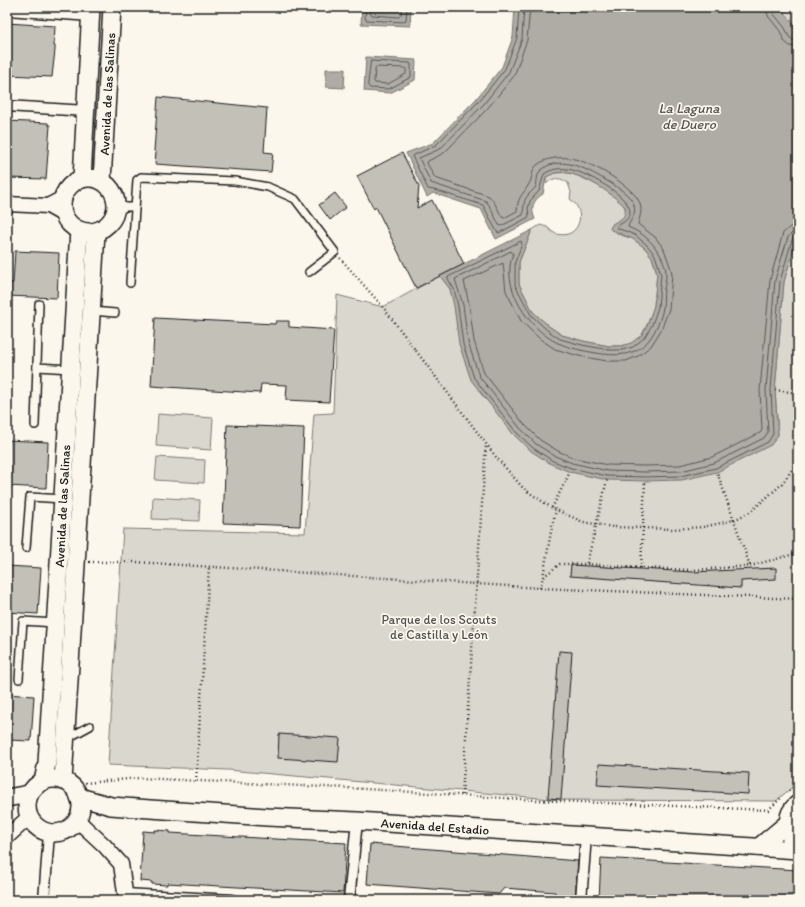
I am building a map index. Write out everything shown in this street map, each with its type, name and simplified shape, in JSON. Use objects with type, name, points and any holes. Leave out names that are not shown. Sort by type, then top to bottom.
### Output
[{"type":"street","name":"Avenida de las Salinas","points":[[102,181],[112,7]]},
{"type":"street","points":[[7,8],[91,10]]},
{"type":"street","name":"Avenida de las Salinas","points":[[82,179],[91,10]]},
{"type":"street","points":[[7,106],[86,111]]},
{"type":"street","points":[[94,178],[102,181],[112,190],[119,207],[108,225],[96,232],[79,230],[68,222],[64,215],[63,198],[71,185],[82,179],[94,178]]},
{"type":"street","points":[[48,206],[63,198]]},
{"type":"street","points":[[7,204],[48,206],[64,215]]},
{"type":"street","name":"Avenida de las Salinas","points":[[43,781],[47,763],[79,230]]},
{"type":"street","name":"Avenida de las Salinas","points":[[63,781],[96,232]]},
{"type":"street","points":[[7,837],[28,807],[37,785],[43,781],[56,779],[70,785],[75,790],[79,803],[104,845],[121,864],[126,897],[232,900]]},
{"type":"street","points":[[7,798],[28,807],[37,828],[49,833],[65,831],[72,826],[79,803]]},
{"type":"street","name":"Avenida del Estadio","points":[[79,803],[267,817],[357,821],[798,849]]},
{"type":"street","points":[[798,804],[791,813],[788,823],[788,832],[798,849]]},
{"type":"street","points":[[7,805],[28,807]]},
{"type":"street","points":[[350,900],[357,821]]},
{"type":"street","points":[[759,847],[788,823]]},
{"type":"street","points":[[44,900],[49,833]]},
{"type":"street","points":[[581,900],[586,836]]},
{"type":"lane","points":[[130,283],[137,180],[141,177],[235,181],[268,187],[295,199],[335,252],[309,272]]},
{"type":"lane","points":[[119,207],[135,207]]},
{"type":"lane","points":[[35,425],[39,304]]},
{"type":"lane","points":[[91,311],[115,313]]},
{"type":"lane","points":[[37,367],[70,369]]},
{"type":"lane","points":[[26,548],[30,496],[63,499]]},
{"type":"lane","points":[[18,679],[23,621],[55,624]]},
{"type":"lane","points":[[66,739],[90,726]]},
{"type":"path","points":[[335,252],[383,307],[486,444],[524,489],[556,510],[583,522],[613,527],[643,529],[703,527],[734,520],[750,512],[782,484],[798,461]]},
{"type":"path","points":[[775,390],[798,394]]},
{"type":"path","points":[[462,795],[486,444]]},
{"type":"path","points":[[552,508],[570,472]]},
{"type":"path","points":[[718,472],[750,566]]},
{"type":"path","points":[[587,564],[607,480]]},
{"type":"path","points":[[641,568],[645,481]]},
{"type":"path","points":[[540,588],[556,510]]},
{"type":"path","points":[[543,577],[560,564],[587,564],[693,570],[750,566],[798,553]]},
{"type":"path","points":[[76,563],[136,562],[540,588],[798,599]]},
{"type":"path","points":[[196,781],[209,567]]},
{"type":"path","points":[[79,803],[139,778],[366,789],[544,801],[768,810],[798,784]]},
{"type":"green space","points":[[780,7],[798,7],[798,36],[793,23]]},
{"type":"green space","points":[[555,173],[574,175],[612,194],[625,207],[626,213],[622,219],[612,224],[618,234],[633,239],[645,248],[652,257],[657,273],[654,306],[642,335],[631,344],[609,346],[562,335],[533,312],[519,284],[519,262],[532,230],[540,225],[547,227],[552,232],[565,235],[576,229],[580,217],[576,204],[570,199],[571,192],[568,183],[562,180],[554,179],[546,184],[546,177]]},
{"type":"green space","name":"Parque de los Scouts de Castilla y León","points":[[798,234],[798,782],[776,801],[562,800],[228,770],[108,765],[123,529],[305,533],[314,414],[333,413],[337,295],[383,307],[440,276],[450,289],[481,394],[493,407],[778,435],[775,390],[784,281]]},
{"type":"green space","points":[[158,414],[213,418],[211,450],[156,446]]},
{"type":"green space","points":[[157,457],[205,460],[204,483],[155,480]]},
{"type":"green space","points":[[153,497],[200,500],[199,521],[152,519]]},
{"type":"water","points":[[362,7],[411,7],[410,26],[361,24]]},
{"type":"water","name":"La Laguna de Duero","points":[[515,7],[780,7],[793,23],[798,36],[798,234],[784,282],[775,390],[778,435],[771,445],[717,472],[682,480],[607,480],[570,472],[551,464],[531,451],[513,434],[471,380],[459,344],[454,306],[450,289],[440,276],[532,230],[519,262],[519,284],[533,312],[562,335],[609,346],[621,346],[631,343],[642,335],[654,306],[657,273],[652,257],[645,248],[633,239],[611,230],[610,228],[612,225],[624,215],[625,207],[603,189],[583,178],[564,172],[555,173],[546,177],[543,194],[533,205],[533,215],[535,219],[496,239],[481,209],[433,193],[427,197],[406,153],[433,143],[476,99],[502,67],[513,37]]},
{"type":"water","points":[[366,57],[416,60],[415,80],[390,93],[364,91]]},
{"type":"water","points":[[326,69],[345,69],[344,88],[326,87]]},
{"type":"building","points":[[7,23],[55,26],[55,50],[52,77],[7,75]]},
{"type":"building","points":[[158,97],[267,108],[264,152],[273,153],[271,172],[155,164],[156,152],[154,151]]},
{"type":"building","points":[[7,121],[48,123],[48,125],[50,125],[46,179],[7,178]]},
{"type":"building","points":[[402,153],[419,186],[417,208],[432,200],[464,264],[416,288],[376,207],[374,209],[357,176]]},
{"type":"building","points":[[335,193],[346,207],[330,220],[319,205]]},
{"type":"building","points":[[15,251],[59,253],[57,298],[7,296],[7,283],[13,283]]},
{"type":"building","points":[[155,318],[275,324],[276,321],[289,321],[289,327],[334,330],[329,402],[286,400],[287,385],[261,384],[260,393],[151,386]]},
{"type":"building","points":[[227,425],[304,428],[300,526],[223,523]]},
{"type":"building","points":[[7,440],[48,442],[46,488],[7,486]]},
{"type":"building","points":[[571,565],[693,572],[776,568],[776,579],[741,581],[741,588],[570,576]]},
{"type":"building","points":[[7,566],[41,568],[38,614],[7,612]]},
{"type":"building","points":[[559,651],[572,652],[561,799],[548,798]]},
{"type":"building","points":[[7,694],[34,696],[31,741],[7,740]]},
{"type":"building","points":[[279,734],[340,738],[338,762],[278,758]]},
{"type":"building","points":[[599,764],[749,773],[748,794],[597,785]]},
{"type":"building","points":[[155,830],[170,831],[170,833],[346,843],[343,893],[167,883],[167,885],[152,884],[152,882],[140,881],[143,831],[155,832]]},
{"type":"building","points":[[370,844],[578,861],[575,900],[555,899],[555,892],[504,888],[499,894],[367,884]]},
{"type":"building","points":[[601,858],[798,870],[798,900],[599,900]]}]
